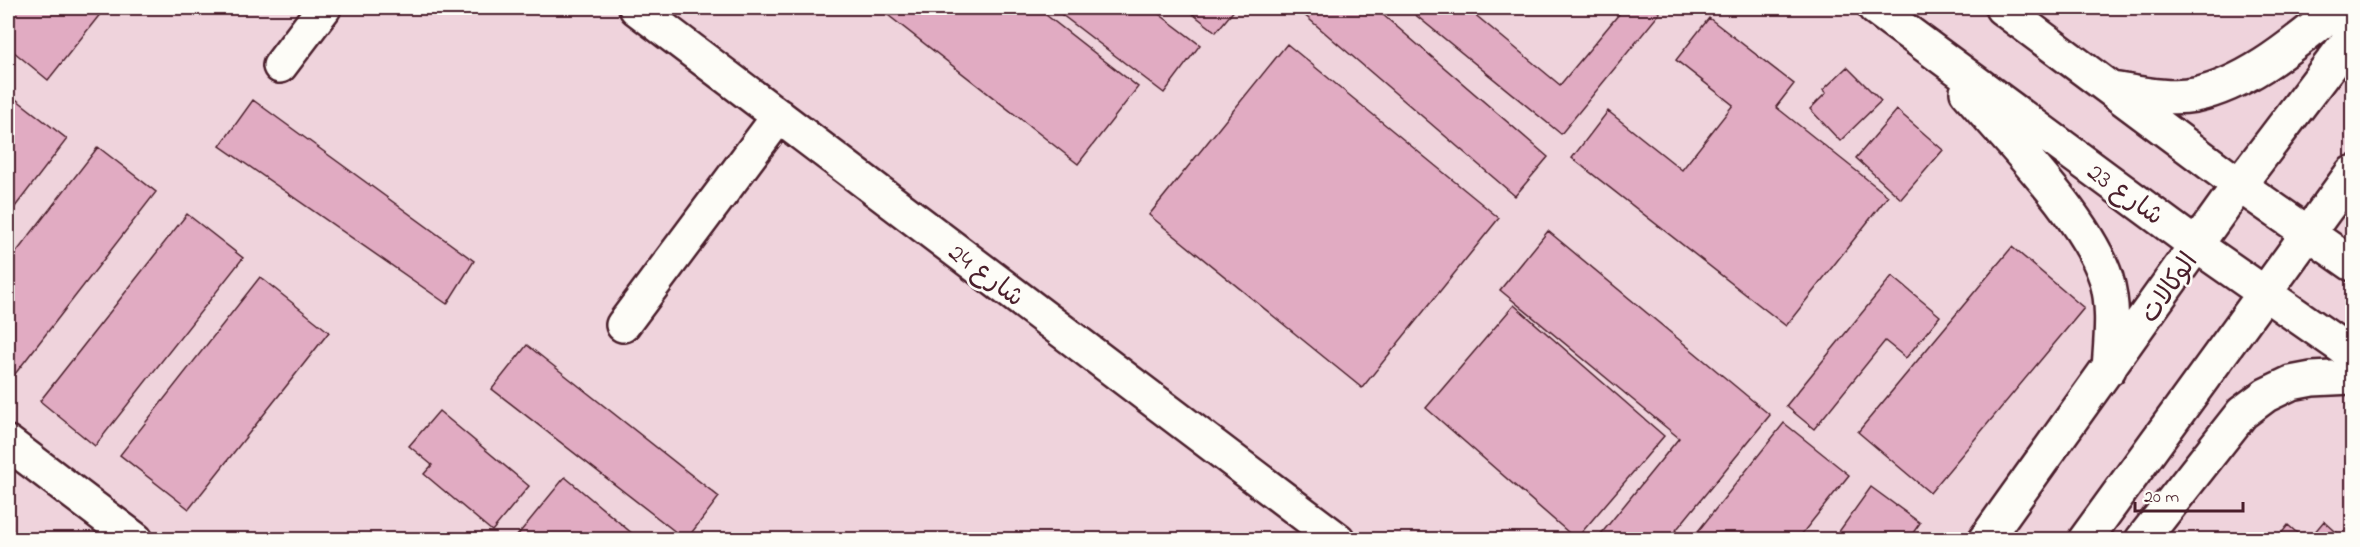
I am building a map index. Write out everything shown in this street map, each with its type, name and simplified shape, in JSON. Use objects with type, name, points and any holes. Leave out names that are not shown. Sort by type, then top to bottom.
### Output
[{"type":"street","points":[[280,66],[324,8]]},
{"type":"street","name":"شارع 24","points":[[636,8],[1338,540]]},
{"type":"street","name":"شارع 23","points":[[1875,8],[2197,246],[2352,354]]},
{"type":"street","points":[[2002,8],[2239,185],[2352,264]]},
{"type":"street","points":[[2109,89],[2157,96],[2193,95],[2223,87],[2258,69],[2339,8]]},
{"type":"street","name":"الوكالات","points":[[1985,540],[2239,185],[2352,36]]},
{"type":"street","name":"شارع 23","points":[[1931,50],[2072,216],[2092,247],[2106,279],[2112,313],[2109,369]]},
{"type":"street","points":[[623,325],[779,116]]},
{"type":"street","points":[[2085,540],[2352,172]]},
{"type":"street","points":[[2142,540],[2242,413],[2266,395],[2291,383],[2312,379],[2352,377]]},
{"type":"street","points":[[8,443],[136,540]]},
{"type":"shaded area","points":[[8,8],[2352,8],[2352,539],[8,539]]},
{"type":"building","points":[[8,8],[105,8],[48,80],[8,47]]},
{"type":"building","points":[[879,8],[1037,8],[1138,87],[1078,164]]},
{"type":"building","points":[[1053,8],[1151,8],[1200,45],[1164,93]]},
{"type":"building","points":[[1185,8],[1236,8],[1216,32]]},
{"type":"building","points":[[1307,8],[1375,8],[1548,157],[1515,196],[1302,13]]},
{"type":"building","points":[[1407,8],[1467,8],[1560,85],[1624,8],[1653,8],[1660,13],[1561,134]]},
{"type":"building","points":[[1709,18],[1794,84],[1776,107],[1888,196],[1786,326],[1572,158],[1608,111],[1682,170],[1733,105],[1676,60]]},
{"type":"building","points":[[1287,44],[1499,218],[1362,388],[1149,215]]},
{"type":"building","points":[[1847,67],[1881,101],[1840,141],[1810,109],[1826,93],[1823,90]]},
{"type":"building","points":[[8,93],[67,139],[8,216]]},
{"type":"building","points":[[253,100],[474,261],[447,304],[220,146]]},
{"type":"building","points":[[1897,110],[1943,150],[1901,199],[1856,158]]},
{"type":"building","points":[[98,147],[156,192],[8,383],[8,263]]},
{"type":"building","points":[[187,214],[243,258],[95,446],[40,401]]},
{"type":"building","points":[[1548,231],[1770,415],[1668,540],[1596,540],[1679,438],[1500,290]]},
{"type":"building","points":[[2012,247],[2084,308],[1930,493],[1858,432]]},
{"type":"building","points":[[1892,276],[1940,316],[1906,358],[1885,341],[1814,429],[1786,406]]},
{"type":"building","points":[[260,277],[329,332],[189,509],[120,455]]},
{"type":"building","points":[[1514,305],[1664,436],[1576,539],[1426,408]]},
{"type":"building","points":[[527,345],[719,497],[686,540],[492,389]]},
{"type":"building","points":[[439,411],[529,486],[492,531],[424,474],[432,465],[409,446]]},
{"type":"building","points":[[1784,423],[1849,475],[1797,540],[1691,540]]},
{"type":"building","points":[[565,477],[640,540],[516,537]]},
{"type":"building","points":[[1871,487],[1920,523],[1908,540],[1833,540]]},
{"type":"building","points":[[2324,521],[2345,540],[2308,540]]},
{"type":"building","points":[[2288,525],[2305,540],[2276,540]]}]
